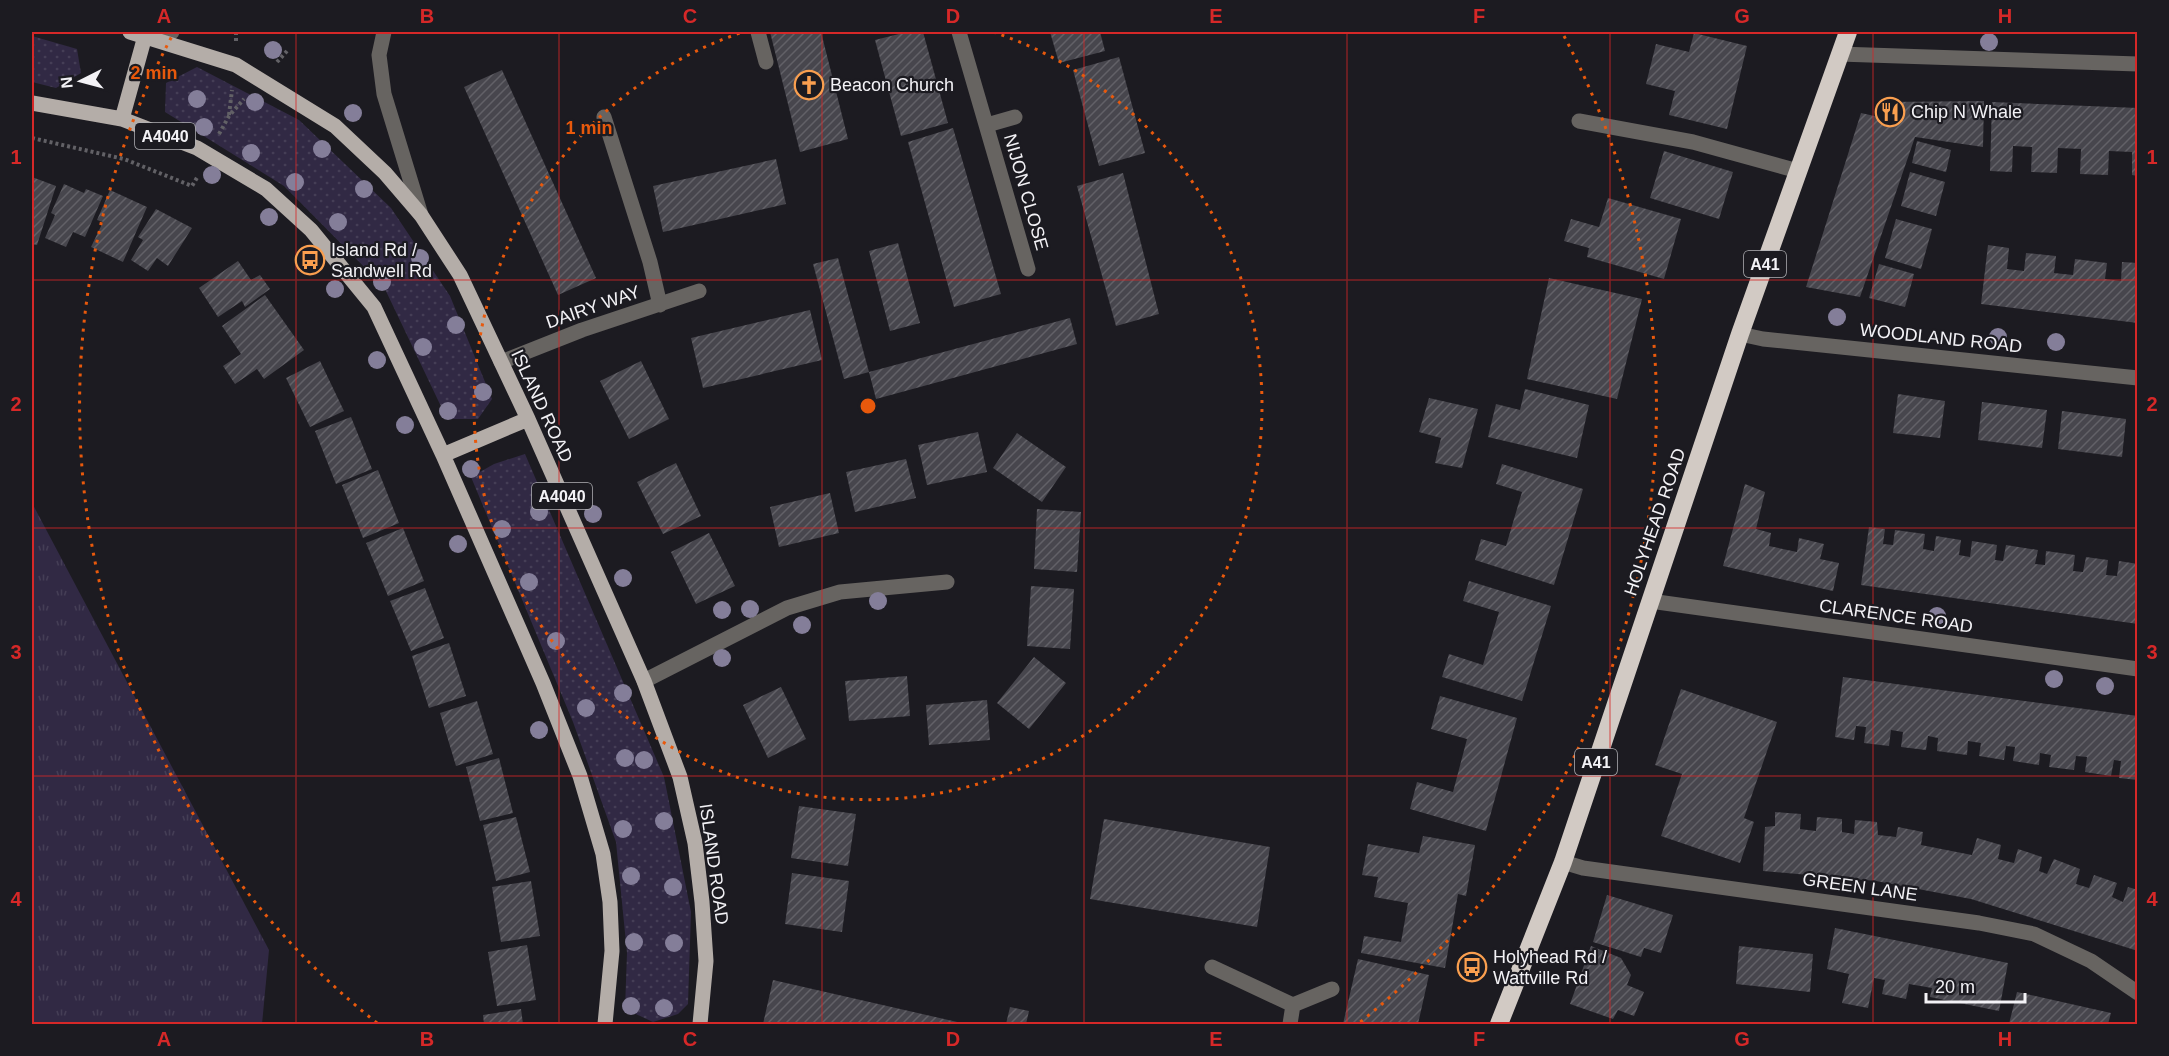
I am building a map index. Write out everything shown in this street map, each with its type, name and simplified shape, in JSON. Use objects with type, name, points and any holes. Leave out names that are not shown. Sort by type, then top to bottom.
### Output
[{"type":"highway","name":"HOLYHEAD ROAD","points":[[1499,1024],[1563,862],[1740,334],[1848,32]]},
{"type":"main road","name":"A4040","points":[[130,32],[145,34]]},
{"type":"main road","name":"ISLAND ROAD","points":[[145,34],[236,65],[335,126],[385,173],[421,214],[460,275],[528,419],[644,681],[680,777],[694,843],[702,902],[706,961],[700,1024]]},
{"type":"main road","points":[[122,119],[145,34]]},
{"type":"main road","name":"A4040","points":[[32,103],[122,119],[208,155],[266,189],[311,230],[343,266],[374,307],[443,455],[543,683],[580,776],[603,854],[610,902],[612,951],[605,1024]]},
{"type":"main road","points":[[443,455],[528,419]]},
{"type":"street","points":[[145,34],[172,32]]},
{"type":"street","points":[[384,32],[379,55],[384,94],[421,214]]},
{"type":"street","points":[[758,32],[766,62]]},
{"type":"street","name":"NIJON CLOSE","points":[[959,32],[1028,269]]},
{"type":"street","points":[[1839,54],[2138,64]]},
{"type":"street","points":[[604,117],[650,262],[660,305]]},
{"type":"street","name":"NIJON CLOSE","points":[[987,125],[1015,117]]},
{"type":"street","points":[[1579,121],[1693,142],[1798,171]]},
{"type":"street","name":"DAIRY WAY","points":[[501,362],[582,330],[699,291]]},
{"type":"street","name":"WOODLAND ROAD","points":[[1740,334],[1762,339],[2138,378]]},
{"type":"street","points":[[644,681],[787,608],[840,592],[947,582]]},
{"type":"street","name":"CLARENCE ROAD","points":[[1650,601],[2138,669]]},
{"type":"street","name":"GREEN LANE","points":[[1563,862],[1583,868],[1979,923],[2034,934],[2091,961],[2138,993]]},
{"type":"street","points":[[1212,967],[1293,1005],[1332,989]]},
{"type":"street","points":[[1290,1024],[1293,1005]]},
{"type":"path","points":[[32,138],[124,159],[192,186],[208,155]]},
{"type":"green space","points":[[32,36],[77,49],[81,73],[56,88],[32,82]]},
{"type":"green space","points":[[197,67],[299,120],[391,208],[450,296],[492,399],[478,419],[447,419],[384,287],[284,186],[165,112],[166,83]]},
{"type":"green space","points":[[525,454],[664,777],[691,912],[688,1004],[678,1014],[653,1022],[625,1009],[627,953],[616,842],[573,722],[471,477],[494,464]]},
{"type":"green space","points":[[32,503],[269,950],[262,1024],[32,1024]]},
{"type":"building","name":"Beacon Church","points":[[770,32],[821,32],[848,139],[800,152]]},
{"type":"building","points":[[907,32],[923,32],[948,123],[901,136],[875,40]]},
{"type":"building","points":[[1050,32],[1100,32],[1105,51],[1059,63]]},
{"type":"building","points":[[1694,33],[1747,46],[1727,129],[1669,115],[1675,91],[1646,84],[1656,44],[1689,52]]},
{"type":"building","points":[[1119,57],[1145,153],[1099,166],[1073,70]]},
{"type":"building","points":[[502,70],[596,278],[558,295],[464,87]]},
{"type":"building","points":[[1984,101],[1983,147],[1915,137],[1860,297],[1806,287],[1861,113],[1879,117],[1883,102]]},
{"type":"building","points":[[1992,102],[2138,108],[2138,176],[2132,175],[2132,152],[2109,151],[2108,175],[2080,174],[2081,149],[2058,148],[2057,173],[2031,172],[2032,147],[2013,146],[2012,172],[1990,171]]},
{"type":"building","points":[[953,128],[1001,294],[954,307],[908,142]]},
{"type":"building","points":[[1917,141],[1951,150],[1946,172],[1912,163]]},
{"type":"building","points":[[1664,151],[1733,172],[1719,219],[1650,198]]},
{"type":"building","points":[[776,159],[786,204],[663,232],[653,186]]},
{"type":"building","points":[[1910,172],[1945,182],[1936,216],[1901,206]]},
{"type":"building","points":[[1123,173],[1159,314],[1116,326],[1077,186]]},
{"type":"building","points":[[32,177],[56,186],[37,245],[32,244]]},
{"type":"building","points":[[64,184],[84,193],[86,189],[103,196],[85,237],[73,232],[66,247],[45,238],[55,215],[51,213]]},
{"type":"building","points":[[110,190],[147,207],[123,262],[91,247],[103,222],[97,220]]},
{"type":"building","points":[[1608,198],[1681,219],[1664,279],[1587,257],[1589,248],[1564,241],[1571,219],[1599,227]]},
{"type":"building","points":[[156,209],[192,228],[168,266],[157,258],[148,271],[131,260],[143,240],[138,237]]},
{"type":"building","points":[[1896,219],[1932,229],[1921,269],[1885,258]]},
{"type":"building","points":[[898,243],[920,323],[890,331],[869,251]]},
{"type":"building","points":[[1988,245],[2009,248],[2007,269],[2024,271],[2026,253],[2056,256],[2054,273],[2073,275],[2075,259],[2107,263],[2105,279],[2121,281],[2122,262],[2138,263],[2138,323],[1981,304]]},
{"type":"building","points":[[838,258],[869,372],[844,379],[813,264]]},
{"type":"building","points":[[238,261],[251,280],[260,275],[270,289],[245,307],[242,301],[218,317],[199,288]]},
{"type":"building","points":[[1879,264],[1914,274],[1905,307],[1869,298]]},
{"type":"building","points":[[1549,278],[1642,299],[1617,399],[1527,379]]},
{"type":"building","points":[[265,295],[304,350],[264,379],[257,369],[235,384],[223,366],[241,354],[222,326]]},
{"type":"building","points":[[810,310],[822,360],[703,388],[691,338]]},
{"type":"building","points":[[1070,318],[1077,344],[876,399],[869,372]]},
{"type":"building","points":[[320,361],[344,411],[310,427],[286,378]]},
{"type":"building","points":[[641,361],[669,419],[629,439],[600,381]]},
{"type":"building","points":[[1525,389],[1589,405],[1577,458],[1488,437],[1496,404],[1520,410]]},
{"type":"building","points":[[1898,394],[1945,401],[1940,438],[1893,433]]},
{"type":"building","points":[[1429,398],[1478,409],[1462,468],[1435,463],[1441,438],[1419,432]]},
{"type":"building","points":[[1982,402],[2047,410],[2042,448],[1978,440]]},
{"type":"building","points":[[2062,411],[2126,419],[2122,457],[2058,449]]},
{"type":"building","points":[[351,417],[372,469],[336,484],[315,431]]},
{"type":"building","points":[[978,432],[987,472],[927,485],[918,445]]},
{"type":"building","points":[[1017,433],[1066,467],[1042,502],[993,468]]},
{"type":"building","points":[[906,459],[916,498],[855,512],[846,472]]},
{"type":"building","points":[[676,463],[701,516],[663,534],[637,482]]},
{"type":"building","points":[[1502,464],[1583,489],[1554,585],[1475,560],[1481,539],[1506,546],[1522,492],[1496,484]]},
{"type":"building","points":[[378,470],[399,523],[363,538],[342,485]]},
{"type":"building","points":[[1745,484],[1765,492],[1756,529],[1771,533],[1769,546],[1797,552],[1799,538],[1824,544],[1820,559],[1839,563],[1833,591],[1723,566]]},
{"type":"building","points":[[830,493],[839,533],[779,547],[770,507]]},
{"type":"building","points":[[1037,509],[1081,512],[1077,572],[1034,569]]},
{"type":"building","points":[[1869,527],[1885,529],[1883,544],[1893,545],[1895,530],[1925,534],[1923,549],[1934,551],[1936,536],[1961,540],[1959,555],[1970,557],[1972,541],[1997,545],[1995,560],[2003,561],[2006,545],[2038,550],[2035,564],[2045,565],[2046,551],[2075,555],[2073,571],[2083,572],[2086,557],[2108,560],[2106,575],[2117,576],[2119,561],[2138,564],[2138,624],[1861,585]]},
{"type":"building","points":[[403,528],[424,581],[388,596],[366,543]]},
{"type":"building","points":[[709,533],[735,586],[696,604],[671,552]]},
{"type":"building","points":[[1469,581],[1551,606],[1522,701],[1442,677],[1449,654],[1483,665],[1499,612],[1463,601]]},
{"type":"building","points":[[1031,586],[1074,589],[1070,649],[1027,646]]},
{"type":"building","points":[[425,588],[444,638],[411,651],[390,601]]},
{"type":"building","points":[[449,643],[466,696],[429,708],[412,656]]},
{"type":"building","points":[[1034,657],[1066,683],[1029,729],[997,703]]},
{"type":"building","points":[[907,676],[910,716],[849,721],[845,681]]},
{"type":"building","points":[[1843,677],[2138,716],[2138,780],[2119,778],[2121,761],[2114,760],[2111,776],[2085,772],[2087,757],[2076,756],[2074,770],[2049,767],[2051,755],[2040,753],[2039,765],[2013,761],[2015,747],[2006,746],[2004,760],[1979,756],[1981,743],[1968,741],[1967,755],[1937,751],[1938,738],[1928,736],[1926,750],[1901,747],[1903,732],[1891,730],[1889,746],[1864,743],[1866,727],[1856,726],[1854,740],[1835,737]]},
{"type":"building","points":[[781,687],[806,739],[768,758],[743,705]]},
{"type":"building","points":[[1681,689],[1777,722],[1744,818],[1754,822],[1740,863],[1661,836],[1682,774],[1655,765]]},
{"type":"building","points":[[1440,696],[1517,718],[1486,831],[1410,809],[1417,782],[1453,792],[1467,739],[1431,729]]},
{"type":"building","points":[[987,700],[990,740],[929,745],[926,705]]},
{"type":"building","points":[[477,701],[493,754],[456,766],[440,713]]},
{"type":"building","points":[[499,758],[513,813],[480,821],[466,767]]},
{"type":"building","points":[[799,806],[856,814],[848,866],[791,858]]},
{"type":"building","points":[[1775,812],[1801,814],[1800,829],[1816,831],[1817,817],[1842,819],[1842,832],[1854,834],[1855,820],[1877,822],[1878,835],[1896,837],[1898,827],[1923,832],[1921,845],[1972,855],[1977,838],[2001,845],[1998,859],[2014,863],[2018,849],[2042,857],[2039,871],[2047,874],[2054,859],[2080,869],[2076,884],[2089,888],[2094,875],[2117,883],[2112,897],[2123,902],[2128,887],[2138,890],[2138,951],[1971,899],[1876,881],[1763,871],[1765,827],[1775,826]]},
{"type":"building","points":[[516,817],[530,872],[496,881],[483,825]]},
{"type":"building","points":[[1104,819],[1270,847],[1257,927],[1090,899]]},
{"type":"building","points":[[1423,836],[1475,845],[1466,896],[1458,894],[1445,968],[1361,953],[1364,936],[1401,942],[1408,903],[1374,897],[1378,877],[1362,875],[1368,844],[1419,853]]},
{"type":"building","points":[[792,873],[849,881],[842,932],[785,924]]},
{"type":"building","points":[[531,881],[540,936],[501,942],[492,887]]},
{"type":"building","points":[[1607,895],[1673,915],[1661,953],[1644,948],[1641,957],[1593,942]]},
{"type":"building","points":[[1835,928],[2008,963],[1999,1011],[1930,997],[1932,988],[1909,984],[1906,999],[1882,994],[1885,980],[1874,978],[1868,1008],[1842,1003],[1849,974],[1827,969]]},
{"type":"building","points":[[527,945],[536,1000],[497,1006],[488,952]]},
{"type":"building","points":[[1591,946],[1621,958],[1631,975],[1627,985],[1644,992],[1634,1016],[1618,1010],[1613,1019],[1570,1004]]},
{"type":"building","points":[[1739,946],[1813,954],[1810,992],[1736,984]]},
{"type":"building","points":[[1358,959],[1429,975],[1418,1024],[1343,1024]]},
{"type":"building","points":[[773,980],[966,1024],[763,1024]]},
{"type":"building","points":[[2017,992],[2111,1013],[2108,1024],[2009,1024]]},
{"type":"building","points":[[1010,1007],[1029,1011],[1026,1024],[1006,1024]]},
{"type":"building","points":[[521,1009],[523,1024],[484,1024],[483,1015]]},
{"type":"place","name":"Beacon Church","points":[[809,85]]},
{"type":"place","name":"Chip N Whale","points":[[1890,112]]},
{"type":"place","name":"Island Rd / Sandwell Rd","points":[[310,260]]},
{"type":"place","name":"Holyhead Rd / Wattville Rd","points":[[1472,967]]}]
